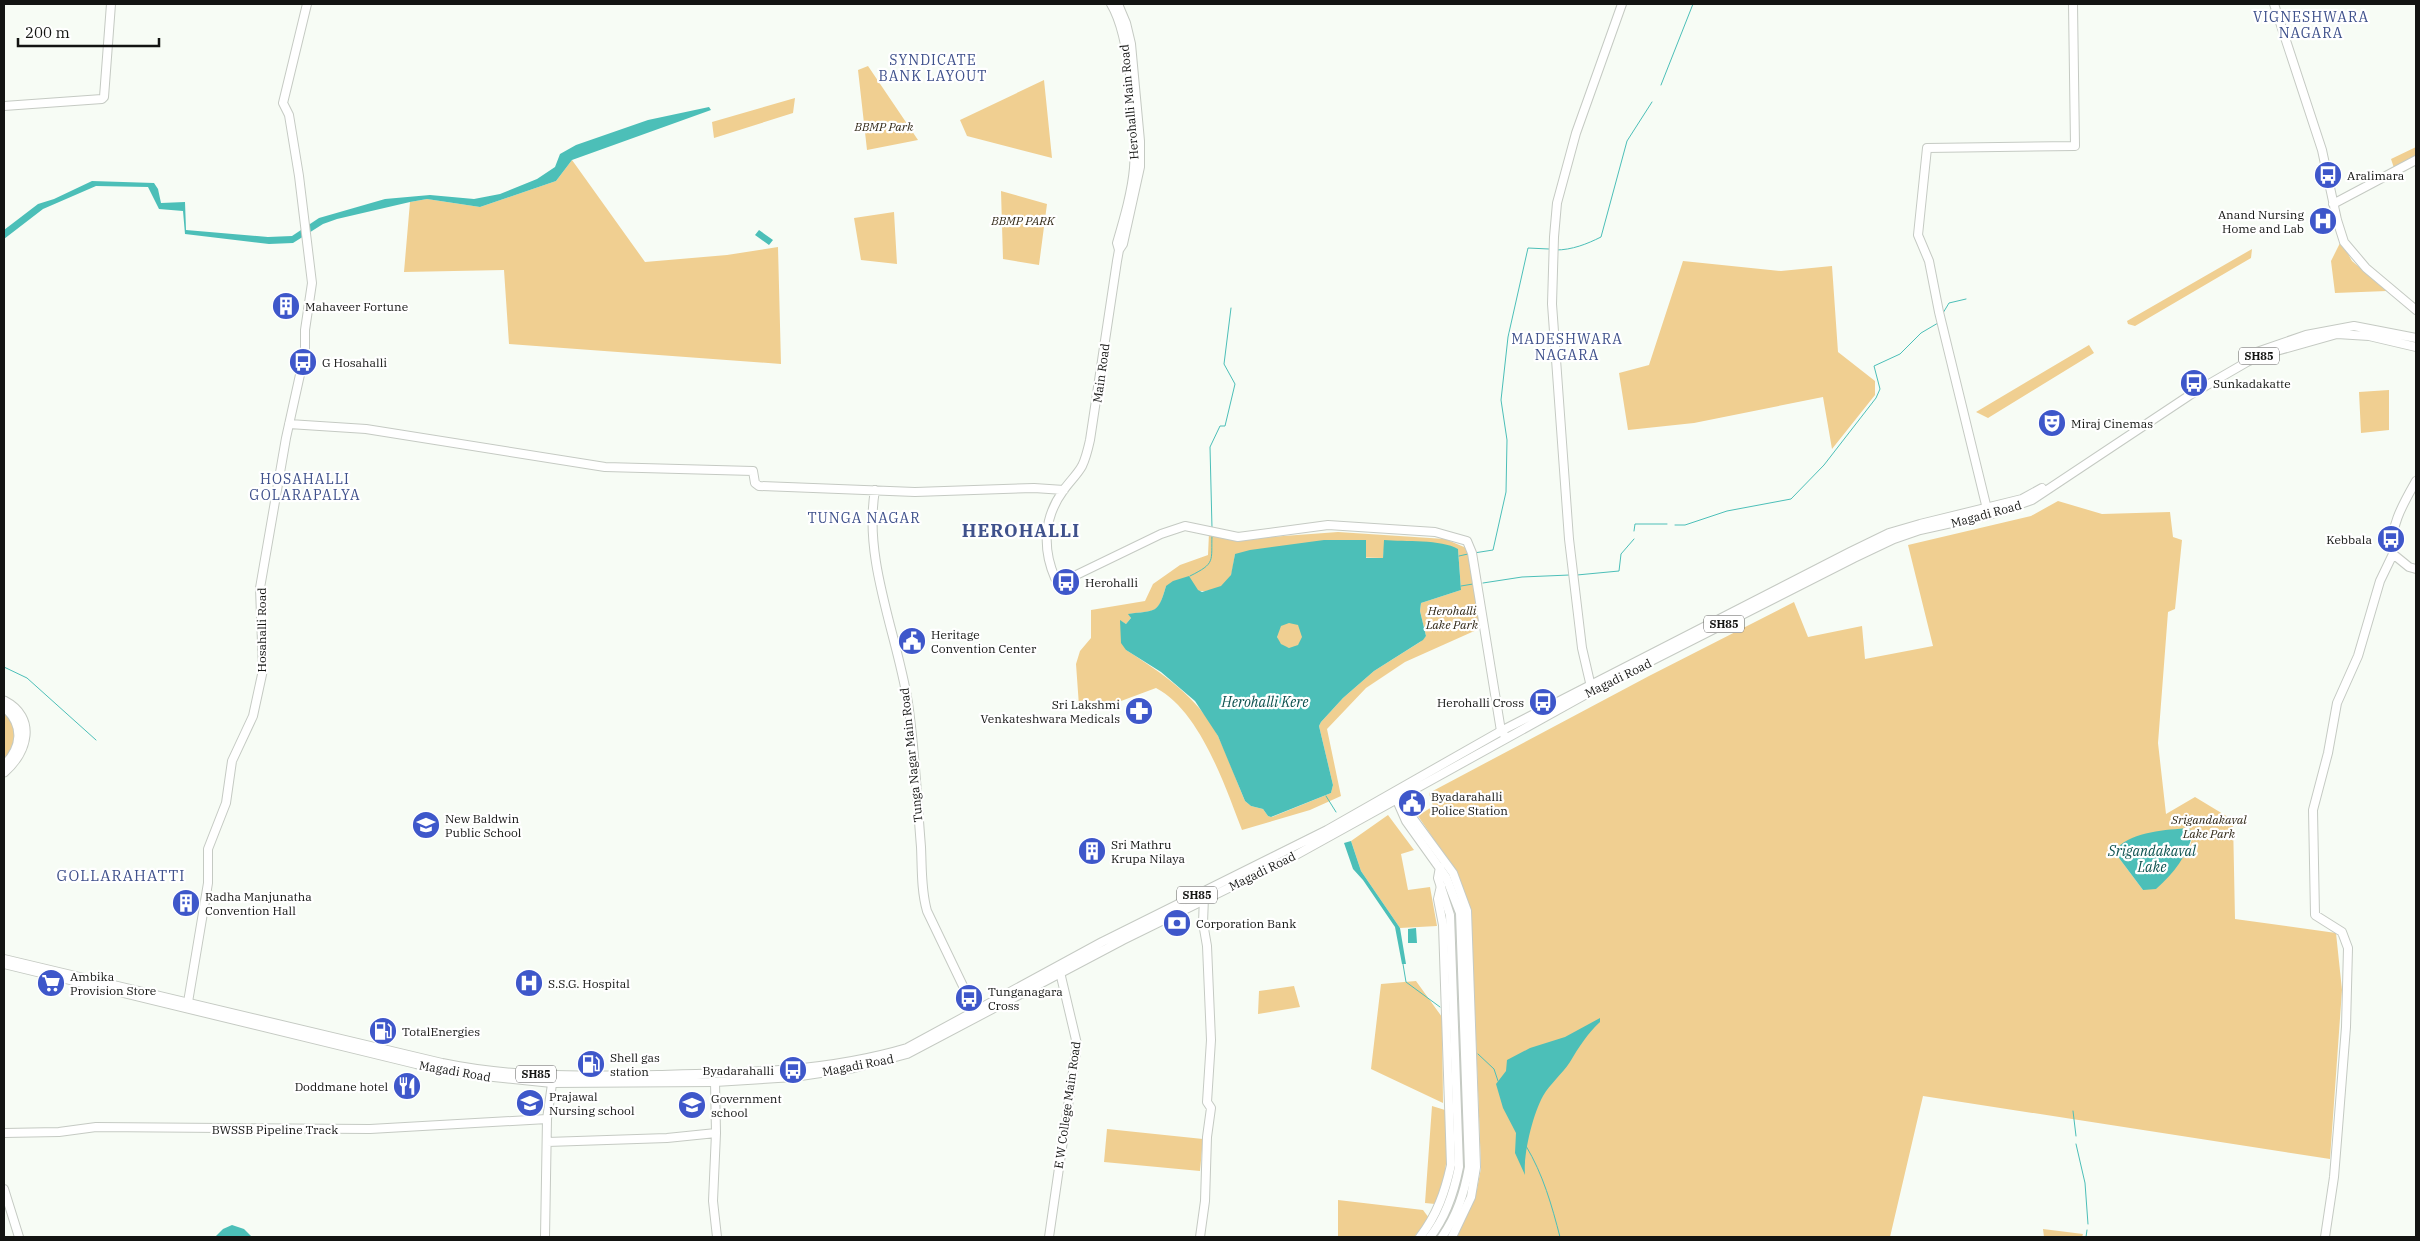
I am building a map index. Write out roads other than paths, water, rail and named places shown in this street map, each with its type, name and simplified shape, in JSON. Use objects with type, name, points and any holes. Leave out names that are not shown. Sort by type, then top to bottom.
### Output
[{"type":"highway","points":[[4,701],[20,715],[26,734],[19,757],[4,772]]},
{"type":"highway","points":[[4,707],[17,722],[20,736],[17,748],[4,766]]},
{"type":"street","points":[[4,106],[102,99],[104,97],[111,4]]},
{"type":"street","name":"Hosahalli Road","points":[[188,1005],[208,883],[208,850],[226,803],[232,761],[253,716],[264,670],[260,588],[289,424],[304,358],[305,330],[312,283],[290,124],[283,103],[307,4]]},
{"type":"street","name":"Herohalli Main Road","points":[[1111,4],[1126,48],[1133,128],[1134,171],[1117,243],[1119,250]]},
{"type":"street","name":"Herohalli Main Road","points":[[1118,4],[1126,23],[1133,57],[1140,141],[1140,162],[1136,187],[1123,244],[1119,250]]},
{"type":"street","points":[[1592,688],[1583,655],[1573,576],[1552,304],[1554,246],[1557,204],[1572,150],[1591,88],[1622,4]]},
{"type":"street","points":[[1988,512],[1940,319],[1929,261],[1918,236],[1927,148],[2075,146],[2073,4]]},
{"type":"street","points":[[2274,4],[2322,150],[2333,204],[2344,242],[2366,268],[2416,310]]},
{"type":"street","points":[[2333,204],[2416,160]]},
{"type":"street","name":"Main Road","points":[[1119,250],[1091,435],[1081,467],[1064,490],[1050,517],[1046,535],[1049,558],[1054,575],[1058,581],[1068,579],[1176,528],[1191,526],[1238,537],[1320,526],[1352,526],[1442,533],[1464,539],[1471,547],[1474,561],[1504,734]]},
{"type":"street","name":"Magadi Road","points":[[1988,512],[2035,492],[2128,428],[2224,370],[2263,349],[2315,333],[2354,326],[2416,338]]},
{"type":"street","name":"Magadi Road","points":[[552,1079],[761,1072],[853,1062],[907,1048],[975,1011],[1203,900],[1398,797],[1421,781],[1504,734],[1592,688],[1894,539],[1920,530],[2032,500],[2190,395],[2262,355],[2336,334],[2369,336],[2416,347]]},
{"type":"street","points":[[289,424],[366,429],[605,467],[752,471],[755,483],[759,486],[915,492],[1034,488],[1064,490]]},
{"type":"street","points":[[2325,1237],[2334,1177],[2338,1128],[2346,1027],[2348,948],[2342,932],[2315,915],[2313,810],[2338,703],[2358,656],[2380,581],[2393,554],[2391,539],[2395,522],[2416,481]]},
{"type":"street","name":"Tunga Nagar Main Road","points":[[876,490],[872,510],[874,541],[907,702],[917,801],[923,895],[927,911],[975,1011]]},
{"type":"street","points":[[2393,554],[2409,567],[2416,569]]},
{"type":"street","points":[[1398,797],[1399,809],[1440,868],[1449,884],[1460,913],[1469,1167],[1464,1194],[1453,1220],[1442,1237]]},
{"type":"street","points":[[1398,797],[1453,873],[1467,911],[1476,1167],[1471,1197],[1452,1237]]},
{"type":"street","name":"Magadi Road","points":[[4,959],[188,1005],[285,1033],[464,1074],[552,1079],[715,1082],[794,1077],[854,1068],[901,1057],[1204,892],[1339,828]]},
{"type":"street","points":[[1430,1237],[1439,1226],[1454,1190],[1459,1167],[1450,915],[1438,878],[1440,868]]},
{"type":"street","points":[[1420,1237],[1432,1221],[1446,1188],[1450,1165],[1443,925],[1438,899],[1441,886]]},
{"type":"street","points":[[1200,1237],[1207,1137],[1211,1108],[1207,1102],[1211,1040],[1204,892]]},
{"type":"street","name":"Magadi Road","points":[[4,964],[188,1005]]},
{"type":"street","name":"E W College Main Road","points":[[1049,1237],[1077,1044],[1060,970]]},
{"type":"street","points":[[545,1237],[547,1120],[552,1079]]},
{"type":"street","points":[[715,1082],[716,1133],[713,1201],[717,1237]]},
{"type":"street","name":"BWSSB Pipeline Track","points":[[4,1133],[59,1132],[96,1127],[378,1129],[547,1120]]},
{"type":"street","points":[[547,1142],[667,1138],[716,1133]]},
{"type":"street","points":[[4,1189],[19,1237]]},
{"type":"water","points":[[709,107],[711,110],[572,160],[556,181],[480,207],[427,199],[410,202],[337,219],[323,224],[293,243],[269,244],[185,234],[183,211],[159,209],[148,187],[96,186],[43,209],[4,239],[4,230],[38,204],[54,199],[92,181],[154,183],[158,189],[161,203],[185,202],[186,230],[268,237],[292,236],[319,218],[385,199],[430,195],[474,199],[500,194],[537,179],[555,167],[560,154],[576,145],[648,120]]},
{"type":"water","points":[[759,230],[773,240],[769,245],[755,235]]},
{"type":"water","name":"Herohalli Kere","points":[[1324,540],[1366,540],[1366,558],[1383,558],[1384,540],[1433,542],[1458,549],[1461,590],[1421,603],[1420,611],[1426,636],[1423,640],[1374,671],[1343,698],[1321,722],[1319,726],[1333,785],[1331,793],[1271,817],[1263,809],[1251,806],[1245,801],[1218,736],[1195,701],[1161,672],[1126,650],[1121,643],[1120,620],[1126,624],[1131,618],[1128,614],[1150,611],[1158,607],[1166,586],[1173,581],[1189,576],[1198,590],[1202,592],[1221,586],[1231,575],[1235,554],[1250,550]],"holes":[[[1289,623],[1298,625],[1302,637],[1298,645],[1289,648],[1281,644],[1277,637],[1281,626]]]},
{"type":"water","name":"Srigandakaval Lake","points":[[2189,828],[2193,834],[2179,864],[2156,889],[2143,890],[2119,858],[2117,848],[2124,842],[2141,835]]},
{"type":"water","points":[[1351,841],[1361,871],[1400,928],[1406,964],[1402,964],[1395,927],[1363,880],[1353,869],[1344,843]]},
{"type":"water","points":[[1416,928],[1417,943],[1408,943],[1408,929]]},
{"type":"water","points":[[1600,1018],[1600,1022],[1591,1031],[1539,1104],[1532,1123],[1527,1146],[1525,1175],[1515,1153],[1516,1133],[1503,1108],[1496,1084],[1506,1071],[1507,1060],[1530,1048],[1565,1037]]},
{"type":"water","points":[[232,1225],[244,1229],[252,1237],[215,1237],[223,1229]]},
{"type":"waterway","points":[[1661,85],[1693,4]]},
{"type":"waterway","points":[[1556,250],[1579,246],[1601,237],[1627,141],[1652,102]]},
{"type":"waterway","points":[[1474,553],[1493,550],[1506,492],[1507,440],[1501,400],[1508,337],[1528,248],[1549,249]]},
{"type":"waterway","points":[[1943,313],[1949,303],[1966,299]]},
{"type":"waterway","points":[[1212,528],[1210,447],[1220,426],[1225,426],[1235,384],[1224,364],[1231,308]]},
{"type":"waterway","points":[[1675,525],[1685,525],[1727,511],[1791,499],[1824,465],[1876,398],[1880,389],[1874,366],[1900,354],[1921,333],[1938,323]]},
{"type":"waterway","points":[[1634,531],[1635,524],[1667,524]]},
{"type":"waterway","points":[[1190,576],[1204,568],[1210,561],[1212,535]]},
{"type":"waterway","points":[[1577,575],[1619,571],[1621,554],[1634,539]]},
{"type":"waterway","points":[[1459,556],[1468,554]]},
{"type":"waterway","points":[[1483,583],[1522,577],[1570,575]]},
{"type":"waterway","points":[[1461,586],[1473,584]]},
{"type":"waterway","points":[[4,667],[27,678],[96,740]]},
{"type":"waterway","points":[[1326,796],[1336,812]]},
{"type":"waterway","points":[[1403,964],[1406,982],[1440,1007]]},
{"type":"waterway","points":[[1478,1054],[1494,1069],[1498,1081]]},
{"type":"waterway","points":[[2073,1111],[2076,1136]]},
{"type":"waterway","points":[[2076,1144],[2085,1183],[2088,1224]]},
{"type":"waterway","points":[[1526,1146],[1542,1179],[1560,1237]]},
{"type":"waterway","points":[[2086,1237],[2087,1230]]},
{"type":"place","name":"Aralimara","points":[[2328,175]]},
{"type":"place","name":"Anand Nursing Home and Lab","points":[[2323,221]]},
{"type":"place","name":"Mahaveer Fortune","points":[[286,306]]},
{"type":"place","name":"G Hosahalli","points":[[303,362]]},
{"type":"place","name":"Sunkadakatte","points":[[2194,383]]},
{"type":"place","name":"Miraj Cinemas","points":[[2052,423]]},
{"type":"place","name":"Kebbala","points":[[2391,539]]},
{"type":"place","name":"Herohalli","points":[[1066,582]]},
{"type":"place","name":"Heritage Convention Center","points":[[912,641]]},
{"type":"place","name":"Herohalli Cross","points":[[1543,702]]},
{"type":"place","name":"Sri Lakshmi Venkateshwara Medicals","points":[[1139,711]]},
{"type":"place","name":"Byadarahalli Police Station","points":[[1412,803]]},
{"type":"place","name":"New Baldwin Public School","points":[[426,825]]},
{"type":"place","name":"Sri Mathru Krupa Nilaya","points":[[1092,851]]},
{"type":"place","name":"Radha Manjunatha Convention Hall","points":[[186,903]]},
{"type":"place","name":"Corporation Bank","points":[[1177,923]]},
{"type":"place","name":"Ambika Provision Store","points":[[51,983]]},
{"type":"place","name":"S.S.G. Hospital","points":[[529,983]]},
{"type":"place","name":"Tunganagara Cross","points":[[969,998]]},
{"type":"place","name":"TotalEnergies","points":[[383,1031]]},
{"type":"place","name":"Shell gas station","points":[[591,1064]]},
{"type":"place","name":"Byadarahalli","points":[[793,1070]]},
{"type":"place","name":"Doddmane hotel","points":[[407,1086]]},
{"type":"place","name":"Prajawal Nursing school","points":[[530,1103]]},
{"type":"place","name":"Government school","points":[[692,1105]]},
{"type":"district","name":"VIGNESHWARA NAGARA","points":[[2311,25]]},
{"type":"district","name":"SYNDICATE BANK LAYOUT","points":[[933,68]]},
{"type":"district","name":"MADESHWARA NAGARA","points":[[1567,348]]},
{"type":"district","name":"HOSAHALLI GOLARAPALYA","points":[[305,488]]},
{"type":"district","name":"TUNGA NAGAR","points":[[864,518]]},
{"type":"district","name":"HEROHALLI","points":[[1021,530]]},
{"type":"district","name":"GOLLARAHATTI","points":[[121,875]]},
{"type":"park label","name":"BBMP Park","points":[[884,126]]},
{"type":"park label","name":"BBMP PARK","points":[[1023,220]]},
{"type":"park label","name":"Herohalli Lake Park","points":[[1452,617]]},
{"type":"park label","name":"Srigandakaval Lake Park","points":[[2209,826]]}]
